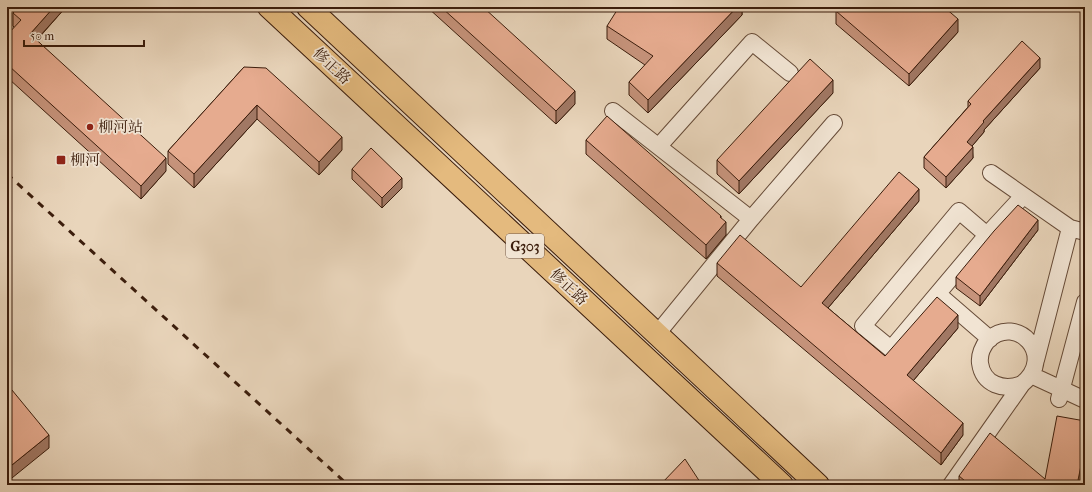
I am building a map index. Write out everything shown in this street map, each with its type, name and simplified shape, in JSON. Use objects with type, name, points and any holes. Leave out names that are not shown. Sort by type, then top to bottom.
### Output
[{"type":"highway","name":"修正路","points":[[269,7],[782,485]]},
{"type":"highway","name":"修正路","points":[[308,7],[818,485]]},
{"type":"street","points":[[659,146],[752,42],[790,74]]},
{"type":"street","points":[[613,111],[751,219]]},
{"type":"street","points":[[657,334],[751,219],[834,124]]},
{"type":"street","points":[[951,485],[1030,373],[1077,230],[991,173]]},
{"type":"street","points":[[987,235],[959,211],[863,326],[891,349],[987,235],[1024,196]]},
{"type":"street","points":[[938,294],[990,339]]},
{"type":"street","points":[[1061,394],[1085,302]]},
{"type":"street","points":[[1002,332],[1012,332],[1022,335],[1030,342],[1035,351],[1030,373],[1013,388],[1004,388],[995,385],[982,371],[980,362],[981,353],[985,343],[1002,332]]},
{"type":"street","points":[[1030,373],[1061,394],[1085,400]]},
{"type":"building","points":[[19,7],[54,7],[30,34],[166,158],[141,186],[9,66],[7,68],[7,35],[21,20],[13,13]]},
{"type":"building","points":[[441,7],[483,7],[575,91],[556,111]]},
{"type":"building","points":[[619,7],[737,7],[648,100],[629,82],[653,56],[607,26]]},
{"type":"building","points":[[840,7],[944,7],[958,19],[909,74],[836,11]]},
{"type":"building","points":[[1022,41],[1040,58],[983,121],[984,122],[967,142],[973,147],[946,177],[924,157],[971,104],[968,101]]},
{"type":"building","points":[[810,59],[833,80],[739,181],[717,160]]},
{"type":"building","points":[[244,67],[266,68],[342,137],[319,162],[257,105],[194,174],[168,151]]},
{"type":"building","points":[[607,116],[726,222],[706,245],[586,140]]},
{"type":"building","points":[[371,148],[402,178],[382,198],[352,169]]},
{"type":"building","points":[[899,172],[919,189],[822,303],[885,356],[937,297],[958,315],[907,375],[963,423],[941,453],[717,263],[740,235],[801,287]]},
{"type":"building","points":[[1018,205],[1038,220],[980,296],[956,277],[994,231]]},
{"type":"building","points":[[1085,353],[1085,375],[1081,374]]},
{"type":"building","points":[[7,384],[49,435],[7,469]]},
{"type":"building","points":[[1057,416],[1085,421],[1085,446],[1077,485],[970,485],[959,476],[990,433],[1045,479]]},
{"type":"building","points":[[685,459],[702,485],[662,485],[661,484]]},
{"type":"railway","points":[[7,174],[348,485]]},
{"type":"place","name":"柳河站","points":[[90,127]]},
{"type":"place","name":"柳河","points":[[61,160]]}]
